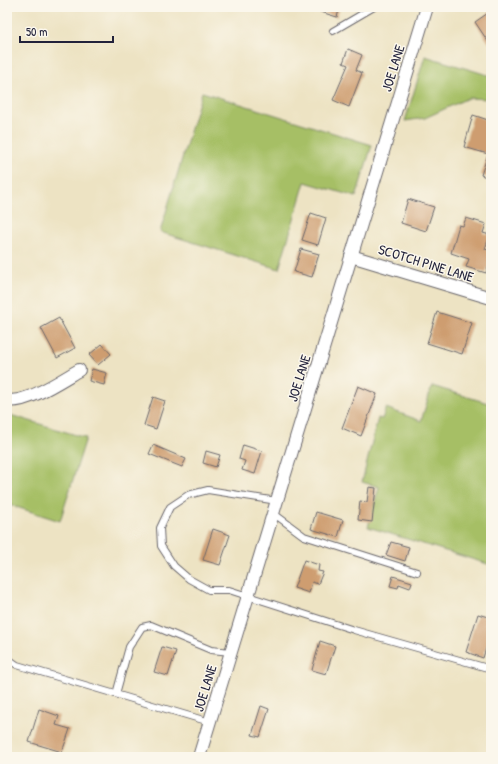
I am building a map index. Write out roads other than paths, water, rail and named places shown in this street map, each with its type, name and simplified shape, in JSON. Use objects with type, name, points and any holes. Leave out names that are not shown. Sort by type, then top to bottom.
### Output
[{"type":"street","name":"JOE LANE","points":[[199,757],[427,7]]},
{"type":"street","name":"SCOTCH PINE LANE","points":[[351,256],[491,298]]},
{"type":"street","points":[[7,400],[11,401],[28,397],[79,370]]},
{"type":"lane","points":[[332,31],[374,7]]},
{"type":"lane","points":[[277,501],[208,490],[188,494],[170,507],[160,528],[161,546],[174,566],[189,579],[209,590],[229,590],[248,597],[491,669]]},
{"type":"lane","points":[[273,513],[304,536],[417,572]]},
{"type":"lane","points":[[116,694],[128,647],[142,627],[151,625],[212,650],[231,652]]},
{"type":"lane","points":[[7,658],[18,665],[210,722]]}]
